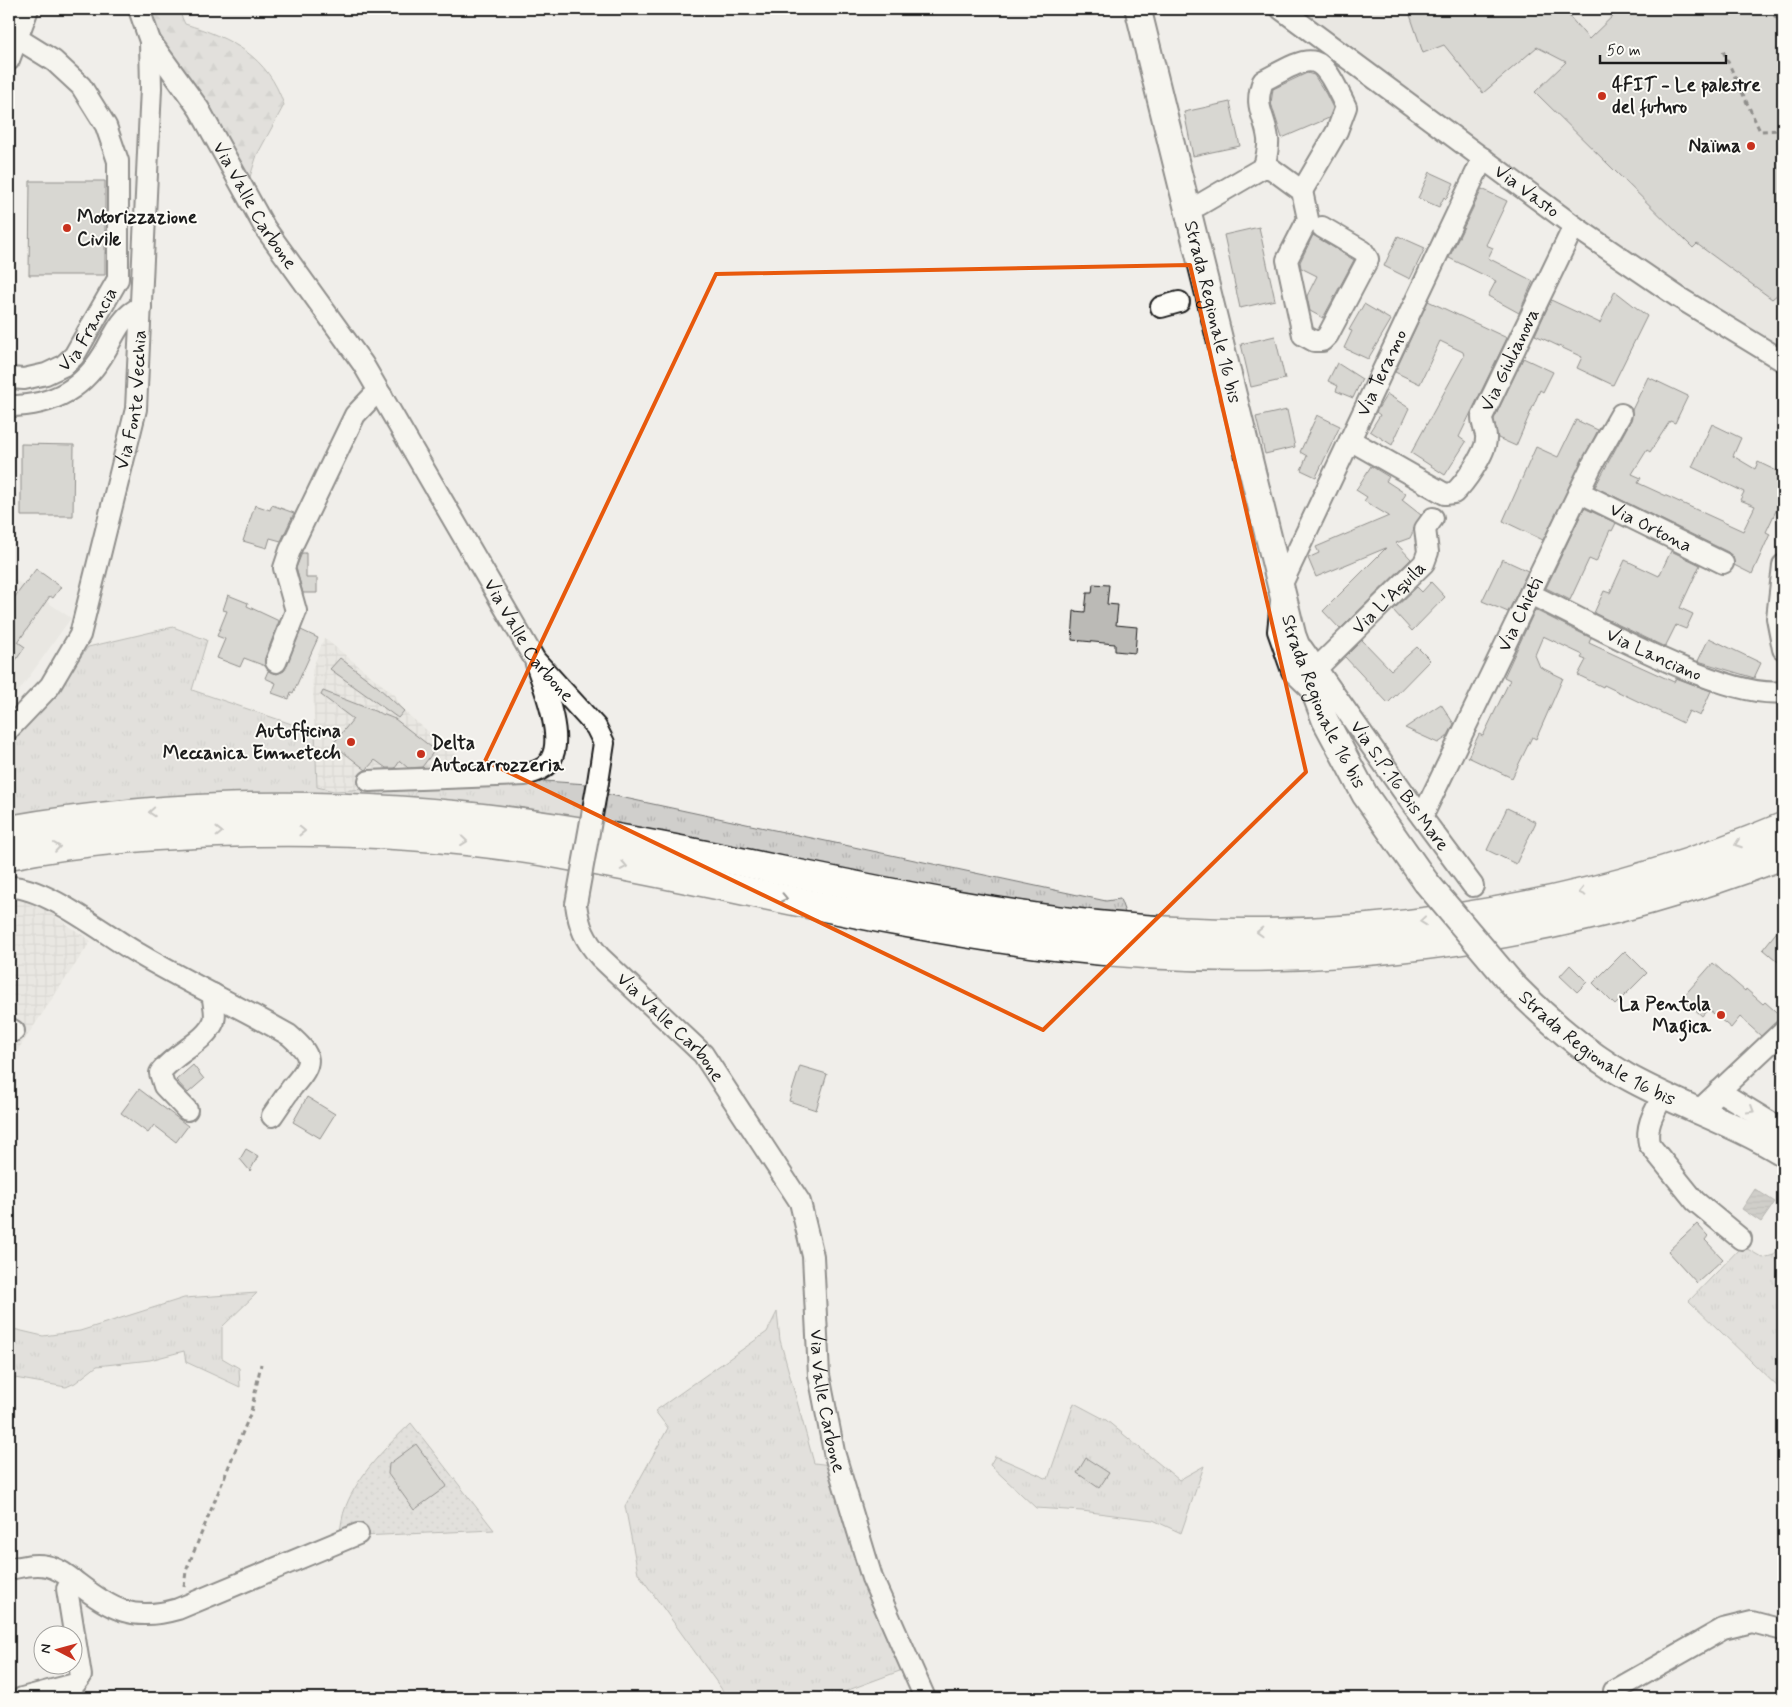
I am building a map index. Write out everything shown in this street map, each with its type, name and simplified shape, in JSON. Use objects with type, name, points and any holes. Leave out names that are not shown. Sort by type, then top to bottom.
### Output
[{"type":"highway","points":[[9,855],[342,807],[490,819],[614,838],[910,897],[1019,916],[1149,930],[1249,933],[1418,922],[1542,901],[1650,874],[1783,827]]},
{"type":"highway","points":[[9,830],[121,814],[253,820],[349,832],[496,845],[554,853],[871,915],[1004,938],[1108,952],[1222,958],[1331,954],[1475,939],[1596,915],[1706,883],[1783,855]]},
{"type":"main road","name":"Strada Regionale 16 bis","points":[[1138,9],[1293,636],[1325,720],[1366,795],[1426,882],[1513,985],[1564,1033],[1595,1057],[1627,1076],[1783,1153]]},
{"type":"main road","name":"Strada Regionale 16 bis","points":[[1151,61],[1150,38],[1156,9]]},
{"type":"street","points":[[9,60],[28,9]]},
{"type":"street","name":"Via Valle Carbone","points":[[139,9],[150,41],[199,109],[265,228],[363,364],[535,660],[596,727],[604,743],[576,904],[579,925],[587,942],[600,957],[703,1054],[800,1202],[813,1256],[819,1375],[834,1452],[872,1578],[925,1698]]},
{"type":"street","name":"Via Vasto","points":[[1281,9],[1574,226],[1678,297],[1783,361]]},
{"type":"street","name":"Via Francia","points":[[9,378],[24,379],[46,374],[62,366],[74,356],[118,279],[118,161],[106,126],[81,86],[54,61],[17,38]]},
{"type":"street","name":"Via Fonte Vecchia","points":[[9,729],[50,686],[80,635],[136,410],[152,88],[150,41]]},
{"type":"street","points":[[1264,167],[1268,140],[1258,110],[1258,95],[1263,81],[1299,62],[1308,60],[1317,62],[1333,80],[1346,107],[1337,131],[1302,191]]},
{"type":"street","name":"Via Teramo","points":[[1281,591],[1482,158]]},
{"type":"street","points":[[1187,209],[1199,205],[1264,167],[1272,169],[1302,191],[1315,223],[1363,251],[1368,259],[1328,335],[1322,342],[1314,342],[1303,335],[1287,260],[1315,223]]},
{"type":"street","name":"Via Giulianova","points":[[1350,440],[1445,494],[1454,493],[1485,447],[1487,437],[1482,428],[1482,417],[1574,226]]},
{"type":"street","points":[[9,406],[44,403],[66,394],[84,380],[102,356],[129,313],[141,307]]},
{"type":"street","points":[[276,662],[296,611],[284,568],[290,550],[355,416],[372,397],[382,396]]},
{"type":"street","name":"Via Chieti","points":[[1422,817],[1579,492],[1621,414]]},
{"type":"street","name":"Via Ortona","points":[[1579,492],[1723,563]]},
{"type":"street","name":"Via L'Aquila","points":[[1318,668],[1424,563],[1428,552],[1425,530],[1433,518]]},
{"type":"street","points":[[1783,565],[1777,618],[1783,649]]},
{"type":"street","points":[[1281,591],[1278,631],[1292,671],[1315,693]]},
{"type":"street","name":"Via Lanciano","points":[[1530,594],[1666,660],[1750,689],[1765,692],[1783,692]]},
{"type":"street","name":"Via S.P.16 Bis Mare","points":[[1293,636],[1318,668],[1422,817],[1473,886]]},
{"type":"street","points":[[369,780],[525,774],[541,770],[552,759],[556,739],[548,702],[535,660]]},
{"type":"street","points":[[9,887],[18,886],[46,896],[139,955],[289,1035],[305,1049],[309,1061],[306,1073],[272,1116]]},
{"type":"street","points":[[187,1110],[164,1086],[160,1073],[165,1065],[208,1031],[214,1020],[213,994]]},
{"type":"street","points":[[1698,1111],[1783,1031]]},
{"type":"street","points":[[1719,1091],[1783,1130]]},
{"type":"street","points":[[1664,1094],[1650,1120],[1647,1132],[1649,1144],[1695,1201],[1741,1239]]},
{"type":"street","points":[[9,1569],[35,1565],[56,1569],[102,1602],[128,1613],[158,1614],[186,1605],[358,1534]]},
{"type":"street","points":[[22,1698],[75,1684],[81,1676],[67,1590],[73,1580]]},
{"type":"street","points":[[1614,1691],[1723,1629],[1752,1622],[1783,1630]]},
{"type":"path","points":[[1774,15],[1783,26]]},
{"type":"path","points":[[1723,51],[1760,131],[1783,130]]},
{"type":"path","points":[[186,1605],[184,1586],[186,1571],[251,1412],[261,1364]]},
{"type":"highlighted area","points":[[1190,265],[1306,772],[1043,1030],[485,761],[716,274]]},
{"type":"shaded area","points":[[1294,9],[1783,9],[1783,353],[1664,281]]},
{"type":"shaded area","points":[[9,576],[71,618],[9,705]]},
{"type":"shaded area","points":[[324,638],[396,696],[400,708],[471,767],[471,784],[334,791],[317,787],[312,670]]},
{"type":"shaded area","points":[[18,898],[46,910],[91,941],[9,1063],[9,899]]},
{"type":"shaded area","points":[[1755,1189],[1775,1202],[1761,1222],[1742,1209]]},
{"type":"green space","points":[[144,9],[178,9],[185,24],[218,36],[246,51],[258,62],[277,88],[284,105],[257,155],[248,183],[156,38]]},
{"type":"green space","points":[[173,627],[207,640],[192,690],[315,732],[317,787],[334,791],[530,780],[587,784],[581,818],[501,805],[474,803],[270,795],[135,799],[84,804],[9,816],[9,741],[55,693],[88,647]]},
{"type":"green space","points":[[606,794],[1106,901],[1120,899],[1127,918],[938,893],[601,822]]},
{"type":"green space","points":[[1783,1240],[1783,1392],[1689,1301],[1742,1246],[1763,1258],[1774,1255]]},
{"type":"green space","points":[[257,1293],[222,1327],[222,1358],[239,1368],[240,1387],[186,1362],[184,1351],[150,1360],[97,1366],[75,1383],[66,1387],[9,1377],[9,1328],[43,1336],[80,1331],[184,1298]]},
{"type":"green space","points":[[777,1312],[780,1340],[814,1463],[831,1465],[905,1669],[827,1698],[728,1698],[638,1573],[625,1506],[668,1428],[655,1411],[767,1332]]},
{"type":"green space","points":[[1074,1403],[1106,1420],[1179,1480],[1204,1466],[1181,1533],[1153,1520],[1082,1511],[1036,1508],[990,1465],[995,1456],[1048,1479]]},
{"type":"green space","points":[[411,1423],[494,1530],[339,1537],[343,1517],[351,1494],[383,1451]]},
{"type":"building","points":[[1408,9],[1563,9],[1589,39],[1620,9],[1781,9],[1783,290],[1772,299],[1697,244],[1693,248],[1535,92],[1566,62],[1537,47],[1483,93],[1444,45],[1423,53]]},
{"type":"building","points":[[1307,73],[1314,75],[1333,108],[1329,118],[1282,138],[1271,103],[1273,89]]},
{"type":"building","points":[[1230,102],[1240,146],[1193,156],[1184,112]]},
{"type":"building","points":[[1430,172],[1454,183],[1446,199],[1444,197],[1439,207],[1418,198]]},
{"type":"building","name":"Motorizzazione Civile","points":[[30,181],[105,181],[105,275],[29,275]]},
{"type":"building","points":[[1482,189],[1507,201],[1486,245],[1493,248],[1488,258],[1533,281],[1519,313],[1488,296],[1496,281],[1449,258]]},
{"type":"building","points":[[1259,227],[1275,300],[1240,308],[1224,235]]},
{"type":"building","points":[[1313,235],[1354,260],[1323,318],[1310,311],[1307,296],[1317,276],[1301,268],[1300,262]]},
{"type":"building","points":[[1398,236],[1425,248],[1410,279],[1384,266]]},
{"type":"building","points":[[1615,291],[1647,316],[1613,385],[1577,368],[1582,357],[1535,335],[1551,300],[1600,323]]},
{"type":"building","points":[[1428,301],[1507,338],[1459,437],[1466,442],[1445,475],[1411,453],[1464,356],[1463,352],[1440,341],[1420,384],[1395,372]]},
{"type":"building","points":[[1364,304],[1391,320],[1368,359],[1344,348],[1352,331],[1349,330]]},
{"type":"building","points":[[1275,336],[1285,379],[1251,387],[1241,344]]},
{"type":"building","points":[[1523,358],[1553,372],[1543,392],[1540,390],[1516,446],[1498,438],[1494,419]]},
{"type":"building","points":[[1337,363],[1362,379],[1353,398],[1336,391],[1338,386],[1328,381]]},
{"type":"building","points":[[1648,377],[1688,396],[1675,423],[1670,421],[1650,452],[1647,450],[1632,474],[1641,478],[1638,483],[1743,531],[1755,506],[1740,500],[1744,492],[1692,467],[1712,424],[1741,438],[1733,456],[1755,469],[1758,462],[1783,474],[1783,496],[1766,532],[1770,534],[1752,574],[1734,565],[1733,557],[1728,552],[1595,487],[1631,420],[1632,410]]},
{"type":"building","points":[[1387,394],[1409,408],[1392,445],[1370,431],[1380,415],[1376,412]]},
{"type":"building","points":[[1287,410],[1295,447],[1265,454],[1256,417]]},
{"type":"building","points":[[1317,415],[1340,426],[1316,477],[1301,470],[1307,456],[1300,452]]},
{"type":"building","points":[[1576,420],[1598,430],[1543,540],[1503,521],[1536,447],[1558,457]]},
{"type":"building","points":[[21,444],[74,445],[73,516],[21,516]]},
{"type":"building","points":[[1371,466],[1389,477],[1386,481],[1406,494],[1402,500],[1421,515],[1410,538],[1396,543],[1411,559],[1340,629],[1323,611],[1386,548],[1316,577],[1308,558],[1319,553],[1316,547],[1389,516],[1364,501],[1367,497],[1356,490]]},
{"type":"building","points":[[255,505],[270,510],[272,505],[294,513],[281,541],[270,538],[267,548],[243,541]]},
{"type":"building","points":[[1584,508],[1616,523],[1612,531],[1610,530],[1596,562],[1589,559],[1570,600],[1546,588]]},
{"type":"building","points":[[1671,551],[1700,565],[1680,608],[1693,614],[1686,629],[1676,625],[1665,647],[1594,613],[1604,591],[1610,593],[1625,560],[1659,576]]},
{"type":"building","points":[[302,553],[306,553],[306,578],[317,578],[317,593],[303,593],[296,568]]},
{"type":"building","points":[[1502,559],[1528,571],[1508,612],[1482,601]]},
{"type":"building","points":[[36,569],[61,587],[53,598],[50,596],[18,642],[25,647],[9,670],[9,594],[14,598]]},
{"type":"building","points":[[1431,582],[1445,597],[1412,631],[1393,610],[1417,587],[1422,592]]},
{"type":"building","points":[[1093,584],[1109,585],[1107,604],[1118,605],[1116,625],[1137,627],[1135,653],[1115,651],[1115,644],[1072,640],[1074,611],[1085,612],[1087,593],[1092,593]]},
{"type":"building","points":[[228,595],[248,603],[247,606],[279,621],[265,658],[265,666],[244,658],[240,667],[217,658],[225,639],[217,636],[227,611],[223,610]]},
{"type":"building","points":[[1535,610],[1591,638],[1589,643],[1628,661],[1674,682],[1676,678],[1711,691],[1700,716],[1689,711],[1683,723],[1604,685],[1603,687],[1578,675],[1586,660],[1581,658],[1583,655],[1543,636],[1535,655],[1540,667],[1563,678],[1536,739],[1532,737],[1512,778],[1468,757],[1479,734],[1483,736],[1510,680],[1504,677]]},
{"type":"building","points":[[301,630],[318,638],[289,699],[272,693],[276,683],[265,678],[268,671],[277,674],[284,671]]},
{"type":"building","points":[[1709,638],[1761,663],[1754,678],[1698,661]]},
{"type":"building","points":[[1362,640],[1391,670],[1417,647],[1430,660],[1388,703],[1345,657]]},
{"type":"building","points":[[340,658],[378,687],[404,711],[398,718],[330,669]]},
{"type":"building","points":[[323,691],[395,719],[435,750],[422,767],[408,768],[400,761],[395,768],[386,768],[375,760],[366,770],[333,744],[353,719],[321,695]]},
{"type":"building","points":[[1441,704],[1454,724],[1447,737],[1438,743],[1405,728]]},
{"type":"building","points":[[1507,808],[1536,822],[1516,864],[1487,850]]},
{"type":"building","points":[[1783,924],[1783,966],[1763,949]]},
{"type":"building","points":[[1625,951],[1647,973],[1615,1005],[1593,983]]},
{"type":"building","points":[[1713,963],[1745,991],[1746,989],[1763,1004],[1765,1002],[1783,1018],[1761,1036],[1740,1017],[1731,1028],[1708,1009],[1702,1016],[1682,998]]},
{"type":"building","points":[[1570,965],[1587,982],[1577,992],[1560,976]]},
{"type":"building","points":[[193,1065],[204,1079],[188,1093],[176,1080]]},
{"type":"building","points":[[800,1066],[827,1074],[816,1110],[789,1101]]},
{"type":"building","points":[[139,1089],[188,1126],[176,1142],[154,1125],[148,1133],[121,1113]]},
{"type":"building","points":[[307,1097],[335,1114],[320,1138],[293,1122]]},
{"type":"building","points":[[246,1149],[258,1156],[250,1171],[240,1159]]},
{"type":"building","points":[[1697,1224],[1708,1236],[1705,1240],[1723,1259],[1697,1283],[1668,1251]]},
{"type":"building","points":[[416,1444],[447,1486],[414,1510],[388,1474],[389,1464]]},
{"type":"building","points":[[1086,1458],[1109,1473],[1099,1488],[1077,1473]]},
{"type":"place","name":"4FIT - Le palestre del futuro","points":[[1602,96]]},
{"type":"place","name":"Naïma","points":[[1751,146]]},
{"type":"place","name":"Motorizzazione Civile","points":[[67,228]]},
{"type":"place","name":"Autofficina Meccanica Emmetech","points":[[351,742]]},
{"type":"place","name":"Delta Autocarrozzeria","points":[[421,754]]},
{"type":"place","name":"La Pentola Magica","points":[[1721,1015]]}]
